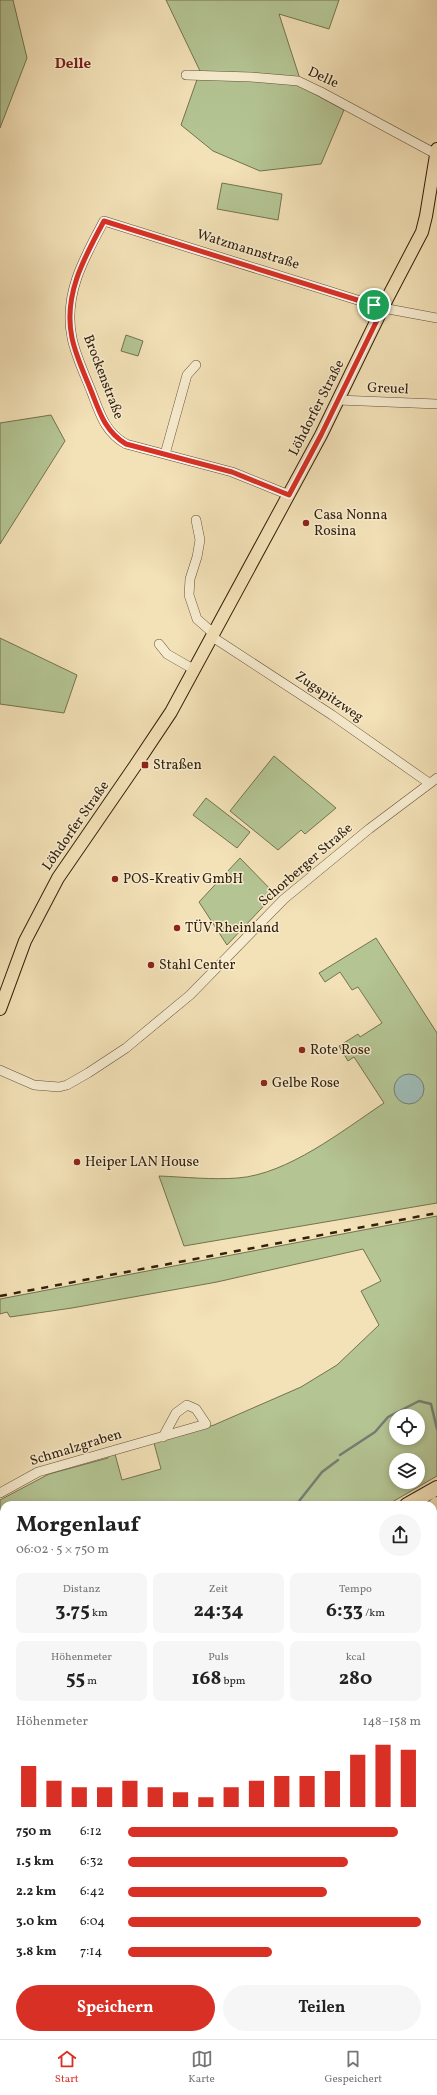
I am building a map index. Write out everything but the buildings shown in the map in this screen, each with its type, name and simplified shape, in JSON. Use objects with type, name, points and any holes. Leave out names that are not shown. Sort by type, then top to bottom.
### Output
[{"type":"highway","points":[[414,1501],[437,1488]]},
{"type":"main road","name":"Löhdorfer Straße","points":[[0,1009],[25,941],[58,878],[153,740],[289,495],[338,400],[422,232],[426,216],[436,151]]},
{"type":"street","name":"Delle","points":[[186,75],[243,76],[298,82],[321,92],[436,151]]},
{"type":"street","name":"Watzmannstraße","points":[[104,221],[383,308],[437,318]]},
{"type":"street","name":"Brockenstraße","points":[[104,221],[75,281],[70,314],[72,339],[104,423],[109,430],[126,444],[232,472],[289,495]]},
{"type":"street","points":[[165,454],[187,375],[196,365]]},
{"type":"street","name":"Greuel","points":[[338,400],[437,404]]},
{"type":"street","points":[[196,520],[200,540],[197,557],[190,579],[189,595],[197,619],[212,635]]},
{"type":"street","name":"Zugspitzweg","points":[[212,635],[433,781]]},
{"type":"street","points":[[159,644],[166,654],[193,669]]},
{"type":"street","name":"Schorberger Straße","points":[[0,1070],[34,1085],[59,1087],[67,1085],[88,1073],[126,1048],[190,995],[284,899],[369,829],[433,781]]},
{"type":"street","name":"Schmalzgraben","points":[[0,1493],[38,1472],[163,1437],[184,1431],[206,1424],[196,1409],[188,1405],[176,1413],[163,1437]]},
{"type":"green space","points":[[0,0],[13,0],[27,58],[0,128]]},
{"type":"green space","points":[[166,0],[339,0],[329,29],[279,14],[299,76],[300,86],[344,110],[321,164],[260,171],[213,151],[181,125],[200,71]]},
{"type":"green space","points":[[222,183],[282,194],[278,220],[217,209]]},
{"type":"green space","points":[[126,335],[143,341],[138,356],[121,351]]},
{"type":"green space","points":[[51,415],[65,441],[0,544],[0,423]]},
{"type":"green space","points":[[0,638],[77,675],[64,713],[0,704]]},
{"type":"green space","points":[[274,756],[336,808],[305,834],[301,830],[278,850],[230,811]]},
{"type":"green space","points":[[206,798],[250,832],[237,848],[193,815]]},
{"type":"green space","points":[[240,858],[275,894],[227,945],[199,902]]},
{"type":"green space","points":[[376,938],[437,1033],[437,1203],[184,1246],[159,1176],[218,1179],[238,1178],[257,1175],[276,1169],[314,1150],[384,1103],[354,1057],[348,1061],[339,1046],[358,1034],[360,1037],[382,1023],[358,987],[352,990],[340,972],[325,982],[319,973]]},
{"type":"green space","points":[[437,1216],[437,1476],[425,1483],[425,1453],[389,1453],[389,1489],[415,1489],[394,1501],[0,1501],[49,1474],[108,1458],[108,1456],[115,1454],[122,1480],[161,1469],[154,1443],[214,1425],[301,1387],[337,1365],[379,1325],[361,1291],[381,1281],[363,1249],[217,1282],[72,1308],[10,1317],[7,1312],[0,1314],[0,1299]]},
{"type":"water","points":[[409,1074],[419,1079],[424,1089],[419,1099],[409,1104],[399,1099],[394,1089],[399,1079]]},
{"type":"waterway","points":[[340,1455],[375,1432],[388,1417],[419,1401],[431,1404],[437,1429]]},
{"type":"waterway","points":[[299,1501],[322,1472],[338,1460]]},
{"type":"railway","points":[[0,1296],[437,1213]]},
{"type":"place","name":"Casa Nonna Rosina","points":[[306,523]]},
{"type":"place","name":"Straßen","points":[[145,765]]},
{"type":"place","name":"POS-Kreativ GmbH","points":[[115,879]]},
{"type":"place","name":"TÜV Rheinland","points":[[177,928]]},
{"type":"place","name":"Stahl Center","points":[[151,965]]},
{"type":"place","name":"Rote Rose","points":[[302,1050]]},
{"type":"place","name":"Gelbe Rose","points":[[264,1083]]},
{"type":"place","name":"Heiper LAN House","points":[[77,1162]]},
{"type":"district","name":"Delle","points":[[73,64]]},
{"type":"route","points":[[104,221],[374,305],[383,308],[321,435],[289,495],[232,472],[126,444],[114,436],[104,423],[79,361],[72,339],[70,314],[73,289],[79,270],[104,221]]}]
